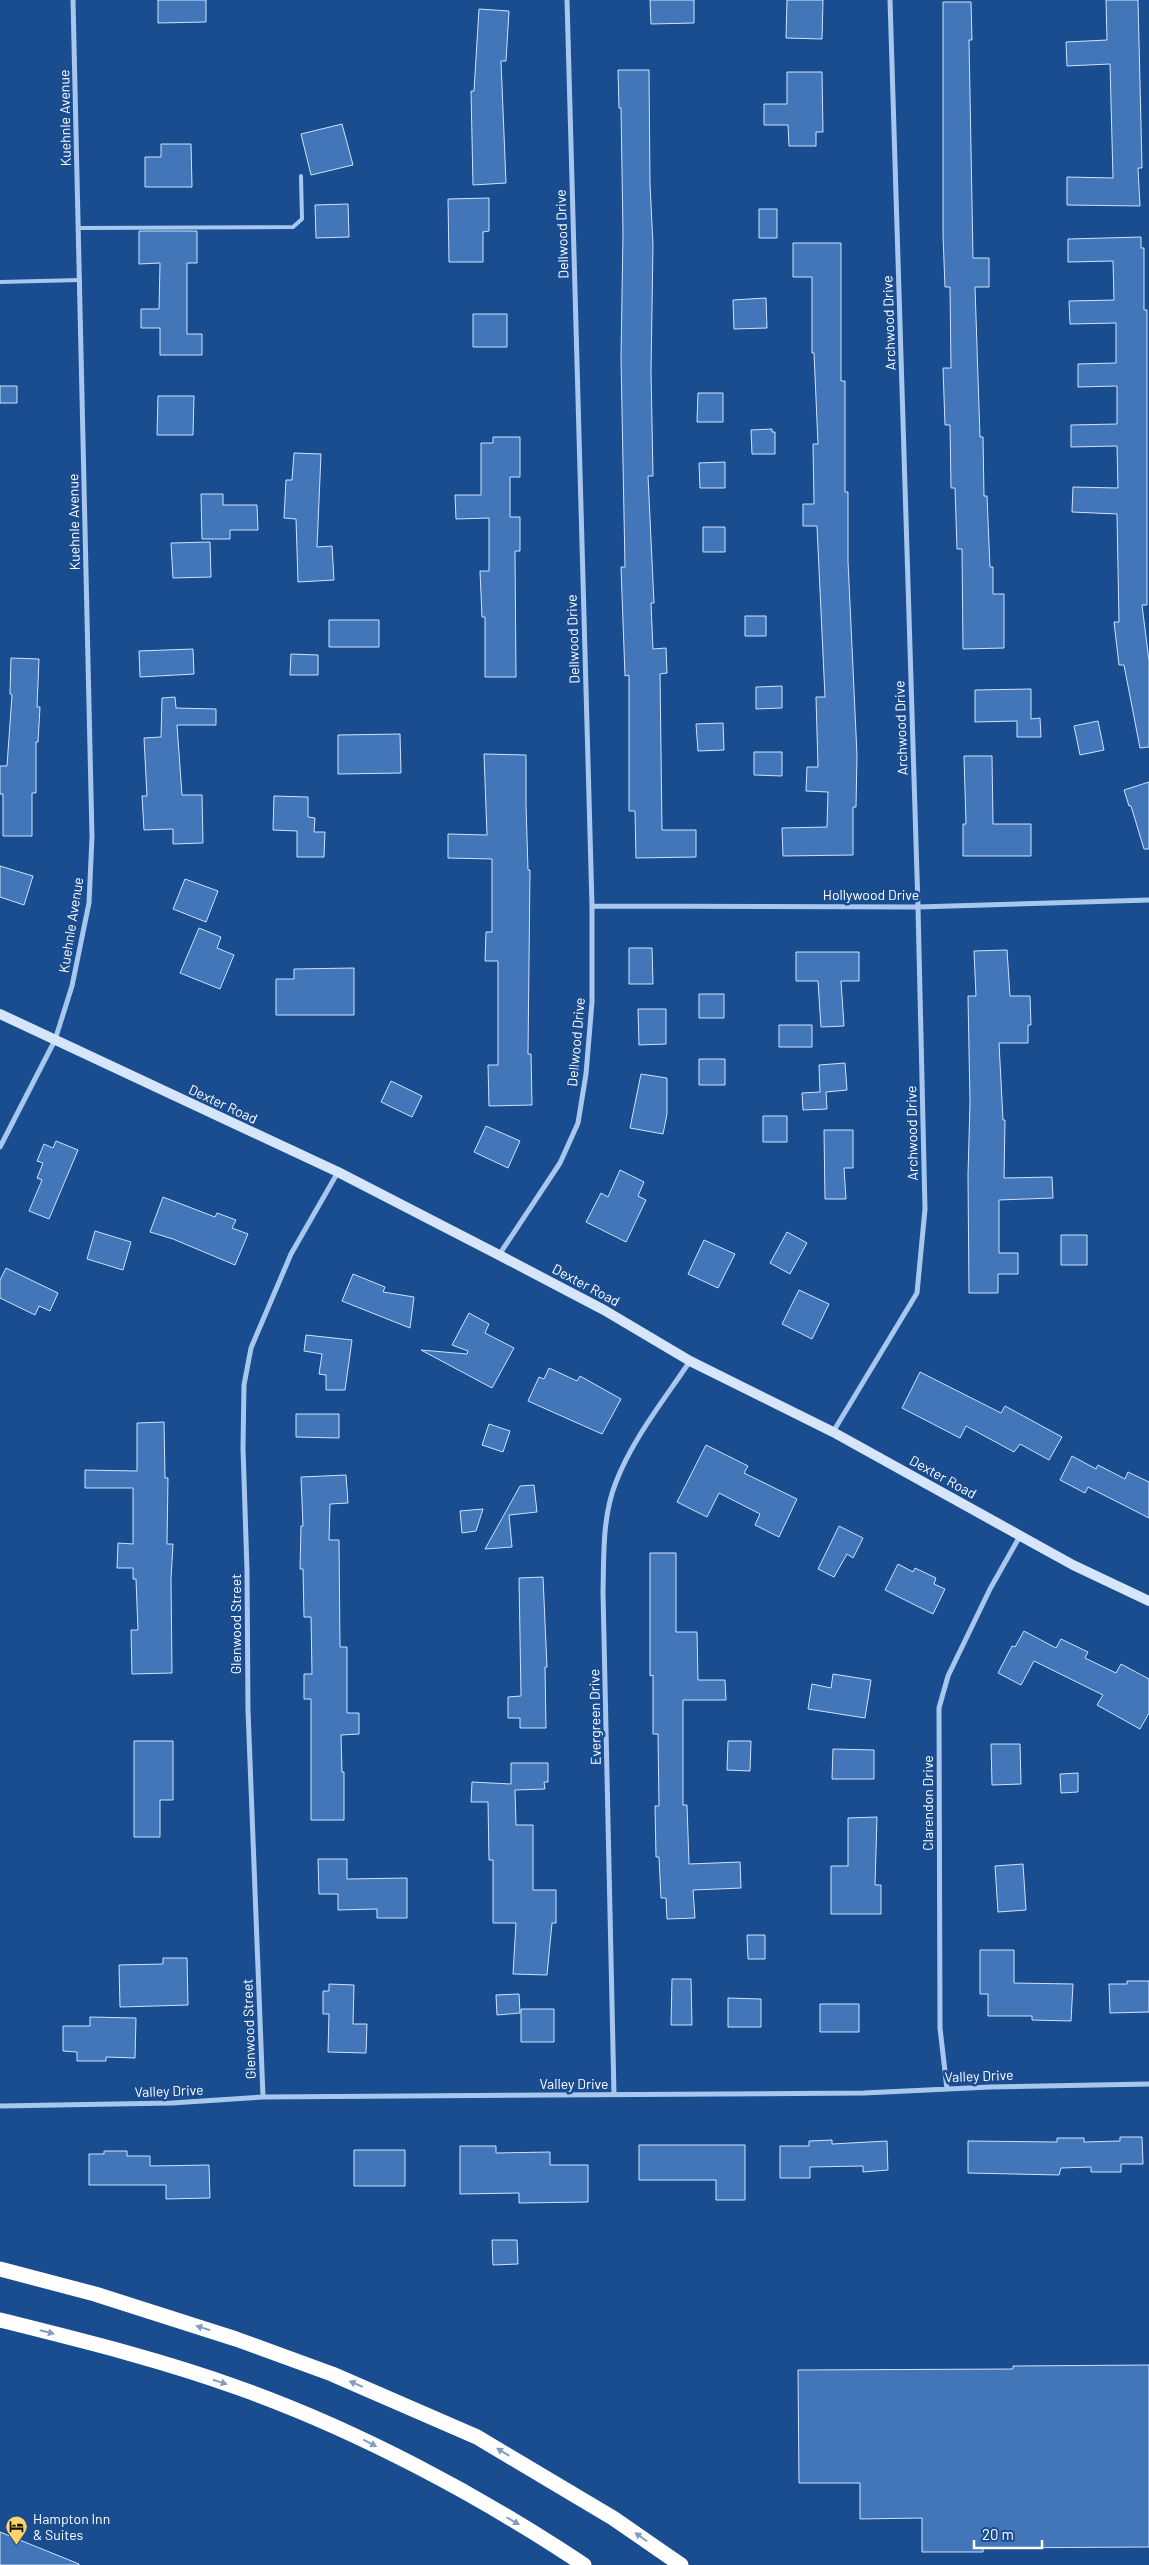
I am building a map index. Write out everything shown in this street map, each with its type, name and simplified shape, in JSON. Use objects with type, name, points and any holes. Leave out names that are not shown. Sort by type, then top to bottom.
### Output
[{"type":"highway","points":[[0,2270],[95,2294],[236,2339],[332,2374],[432,2417],[485,2442],[613,2518],[681,2565]]},
{"type":"highway","points":[[0,2320],[86,2341],[239,2388],[350,2433],[435,2476],[584,2565]]},
{"type":"main road","name":"Dexter Road","points":[[0,1014],[338,1172],[604,1310],[690,1361],[833,1432],[1072,1565],[1149,1601]]},
{"type":"street","name":"Kuehnle Avenue","points":[[0,1147],[55,1040],[72,986],[88,903],[92,837],[73,0]]},
{"type":"street","name":"Dellwood Drive","points":[[499,1255],[560,1163],[578,1123],[586,1074],[592,1002],[592,906],[567,0]]},
{"type":"street","name":"Archwood Drive","points":[[833,1432],[917,1292],[925,1209],[918,907],[890,0]]},
{"type":"street","name":"Hollywood Drive","points":[[592,906],[918,907],[1149,900]]},
{"type":"street","name":"Glenwood Street","points":[[263,2097],[248,1710],[247,1570],[243,1448],[244,1385],[251,1348],[291,1254],[338,1172]]},
{"type":"street","name":"Evergreen Drive","points":[[614,2095],[604,1602],[605,1528],[616,1483],[634,1446],[690,1361]]},
{"type":"street","name":"Clarendon Drive","points":[[947,2089],[940,2028],[939,1708],[948,1676],[990,1589],[1020,1536]]},
{"type":"street","name":"Valley Drive","points":[[0,2106],[172,2103],[263,2097],[864,2093],[1149,2084]]},
{"type":"lane","points":[[79,228],[293,227],[302,219],[301,176]]},
{"type":"lane","points":[[0,282],[80,280]]},
{"type":"building","points":[[158,0],[206,0],[206,22],[158,23]]},
{"type":"building","points":[[650,0],[694,0],[694,23],[651,24]]},
{"type":"building","points":[[787,0],[823,0],[822,39],[786,38]]},
{"type":"building","points":[[1106,0],[1138,0],[1142,168],[1138,168],[1140,206],[1067,205],[1067,177],[1113,178],[1110,64],[1067,66],[1066,42],[1107,40]]},
{"type":"building","points":[[943,2],[971,2],[972,40],[969,40],[973,258],[989,258],[989,287],[975,287],[980,437],[983,437],[984,496],[987,496],[990,567],[993,567],[993,594],[1004,594],[1004,648],[963,649],[962,549],[957,549],[955,488],[951,488],[950,425],[945,425],[943,368],[951,368],[950,287],[945,287],[943,235]]},
{"type":"building","points":[[479,9],[509,11],[506,61],[501,61],[506,183],[473,185],[471,91],[474,91]]},
{"type":"building","points":[[618,70],[649,70],[650,184],[653,245],[651,371],[653,476],[648,476],[654,603],[651,603],[653,649],[666,648],[667,673],[660,674],[662,830],[696,830],[696,857],[636,858],[635,811],[629,811],[629,675],[625,676],[621,567],[625,567],[621,358],[623,233],[621,108],[619,108]]},
{"type":"building","points":[[787,72],[822,72],[823,132],[816,132],[816,146],[789,146],[788,125],[764,125],[764,104],[787,104]]},
{"type":"building","points":[[342,124],[353,165],[311,175],[301,134]]},
{"type":"building","points":[[161,144],[191,144],[192,187],[145,187],[145,157],[161,157]]},
{"type":"building","points":[[489,198],[489,231],[483,232],[483,262],[449,262],[448,199]]},
{"type":"building","points":[[348,204],[349,237],[316,238],[315,205]]},
{"type":"building","points":[[759,209],[777,209],[777,238],[759,238]]},
{"type":"building","points":[[139,231],[197,231],[197,263],[187,263],[187,334],[202,334],[202,355],[160,355],[160,328],[141,328],[141,309],[159,309],[160,263],[139,264]]},
{"type":"building","points":[[1141,237],[1141,248],[1144,248],[1144,310],[1147,310],[1147,605],[1142,605],[1149,661],[1149,747],[1140,748],[1124,665],[1119,665],[1114,622],[1119,622],[1117,514],[1072,512],[1073,487],[1118,488],[1117,446],[1071,447],[1071,425],[1117,424],[1117,386],[1078,387],[1078,364],[1116,363],[1116,323],[1070,324],[1069,301],[1114,300],[1113,261],[1068,262],[1068,239]]},
{"type":"building","points":[[793,243],[841,243],[841,381],[845,381],[845,492],[848,492],[848,561],[857,755],[856,807],[853,807],[853,855],[783,856],[782,828],[827,827],[828,792],[806,791],[807,767],[818,767],[816,697],[825,697],[817,526],[803,526],[803,504],[814,504],[813,444],[818,444],[814,353],[812,353],[812,277],[793,277]]},
{"type":"building","points":[[766,298],[767,328],[734,329],[733,300]]},
{"type":"building","points":[[473,314],[507,314],[507,347],[473,347]]},
{"type":"building","points":[[0,386],[17,386],[17,403],[0,403]]},
{"type":"building","points":[[698,393],[723,393],[723,422],[697,422]]},
{"type":"building","points":[[158,396],[194,396],[193,435],[157,435]]},
{"type":"building","points":[[772,429],[772,432],[775,432],[775,454],[752,454],[751,430]]},
{"type":"building","points":[[493,437],[520,437],[520,477],[510,477],[510,517],[520,517],[520,551],[515,551],[516,677],[485,677],[485,617],[482,617],[480,571],[489,571],[489,518],[456,519],[455,495],[481,495],[481,443],[493,443]]},
{"type":"building","points":[[294,453],[321,454],[317,547],[332,546],[334,580],[298,582],[296,519],[284,518],[286,480],[292,480]]},
{"type":"building","points":[[725,462],[725,488],[700,488],[699,463]]},
{"type":"building","points":[[201,494],[223,494],[223,505],[257,505],[258,530],[230,530],[230,539],[202,539]]},
{"type":"building","points":[[703,527],[725,527],[725,552],[703,552]]},
{"type":"building","points":[[210,542],[211,577],[173,578],[171,543]]},
{"type":"building","points":[[745,616],[766,616],[766,636],[745,636]]},
{"type":"building","points":[[329,620],[379,620],[379,647],[329,647]]},
{"type":"building","points":[[193,649],[194,674],[140,677],[139,651]]},
{"type":"building","points":[[291,654],[318,655],[318,675],[290,675]]},
{"type":"building","points":[[11,658],[39,659],[37,707],[40,707],[38,742],[36,742],[36,793],[32,793],[32,836],[3,836],[3,794],[0,794],[0,766],[7,766],[12,695],[10,694]]},
{"type":"building","points":[[782,686],[782,708],[756,709],[756,687]]},
{"type":"building","points":[[1031,689],[1031,719],[1040,718],[1041,737],[1017,737],[1017,721],[975,722],[975,690]]},
{"type":"building","points":[[175,697],[176,708],[216,709],[216,725],[177,725],[182,795],[202,795],[203,843],[173,844],[173,829],[144,830],[142,796],[147,796],[144,738],[161,737],[162,698]]},
{"type":"building","points":[[1098,721],[1104,750],[1080,755],[1074,726]]},
{"type":"building","points":[[723,723],[724,750],[698,751],[696,724]]},
{"type":"building","points":[[400,734],[401,773],[338,774],[338,735]]},
{"type":"building","points":[[754,752],[782,752],[782,776],[754,775]]},
{"type":"building","points":[[484,754],[526,755],[528,870],[530,870],[528,1054],[531,1054],[532,1105],[489,1106],[488,1065],[498,1065],[498,961],[485,961],[486,932],[492,932],[492,859],[448,858],[448,834],[487,835]]},
{"type":"building","points":[[964,756],[992,756],[993,824],[1031,824],[1031,856],[963,856],[963,824],[966,824]]},
{"type":"building","points":[[1149,782],[1149,849],[1144,849],[1124,790]]},
{"type":"building","points":[[274,796],[308,797],[308,817],[315,818],[314,832],[325,832],[324,857],[297,857],[297,831],[273,830]]},
{"type":"building","points":[[0,866],[33,876],[24,905],[0,897]]},
{"type":"building","points":[[185,879],[218,891],[206,922],[173,909]]},
{"type":"building","points":[[199,928],[221,937],[217,948],[234,955],[220,989],[180,973]]},
{"type":"building","points":[[629,948],[652,948],[653,984],[629,984]]},
{"type":"building","points":[[1007,950],[1010,996],[1030,996],[1031,1025],[1028,1025],[1028,1043],[999,1043],[1003,1120],[1005,1120],[1004,1178],[1052,1177],[1053,1198],[999,1200],[999,1253],[1018,1253],[1018,1274],[998,1274],[998,1293],[969,1293],[968,1175],[970,1102],[968,996],[976,996],[974,951]]},
{"type":"building","points":[[796,952],[859,952],[859,981],[841,981],[844,1026],[821,1027],[818,981],[796,981]]},
{"type":"building","points":[[354,968],[354,1015],[276,1015],[276,979],[294,979],[294,969]]},
{"type":"building","points":[[699,994],[724,994],[724,1018],[699,1018]]},
{"type":"building","points":[[638,1009],[666,1009],[666,1044],[639,1045]]},
{"type":"building","points":[[779,1025],[812,1025],[812,1047],[779,1047]]},
{"type":"building","points":[[699,1059],[725,1059],[725,1085],[699,1085]]},
{"type":"building","points":[[845,1063],[847,1090],[826,1092],[827,1109],[803,1110],[802,1093],[820,1092],[819,1065]]},
{"type":"building","points":[[641,1074],[667,1078],[667,1114],[663,1134],[630,1128]]},
{"type":"building","points":[[391,1081],[422,1096],[412,1117],[381,1102]]},
{"type":"building","points":[[763,1116],[787,1116],[787,1142],[763,1142]]},
{"type":"building","points":[[486,1126],[520,1141],[508,1168],[474,1152]]},
{"type":"building","points":[[824,1130],[853,1130],[853,1168],[844,1168],[846,1199],[825,1199]]},
{"type":"building","points":[[56,1141],[78,1150],[49,1219],[29,1211],[42,1180],[37,1178],[43,1163],[37,1161],[44,1144],[53,1148]]},
{"type":"building","points":[[620,1170],[644,1182],[638,1196],[646,1200],[626,1242],[586,1222],[601,1193],[608,1197]]},
{"type":"building","points":[[163,1197],[215,1217],[217,1213],[236,1220],[232,1228],[248,1234],[235,1265],[173,1239],[150,1232]]},
{"type":"building","points":[[95,1231],[131,1242],[123,1270],[87,1259]]},
{"type":"building","points":[[787,1232],[807,1243],[790,1274],[770,1263]]},
{"type":"building","points":[[1061,1235],[1087,1235],[1087,1265],[1061,1265]]},
{"type":"building","points":[[704,1240],[735,1254],[718,1288],[688,1274]]},
{"type":"building","points":[[6,1268],[58,1293],[50,1311],[39,1306],[35,1315],[0,1298],[0,1280]]},
{"type":"building","points":[[353,1274],[385,1287],[383,1292],[414,1297],[410,1328],[342,1301]]},
{"type":"building","points":[[799,1290],[829,1304],[812,1339],[782,1324]]},
{"type":"building","points":[[469,1313],[489,1324],[485,1333],[514,1348],[492,1388],[421,1350],[467,1354],[468,1351],[452,1345]]},
{"type":"building","points":[[306,1335],[352,1340],[345,1390],[326,1390],[326,1375],[319,1374],[322,1354],[304,1351]]},
{"type":"building","points":[[549,1368],[577,1381],[580,1376],[621,1399],[602,1434],[528,1401],[539,1377],[544,1379]]},
{"type":"building","points":[[920,1372],[1001,1413],[1005,1406],[1062,1437],[1049,1460],[1020,1444],[1014,1452],[966,1426],[960,1438],[902,1408]]},
{"type":"building","points":[[296,1414],[339,1414],[339,1438],[296,1437]]},
{"type":"building","points":[[164,1422],[165,1478],[168,1478],[167,1544],[173,1544],[171,1579],[172,1673],[132,1674],[131,1630],[138,1630],[136,1579],[133,1579],[133,1568],[117,1568],[118,1543],[133,1544],[133,1488],[85,1488],[85,1470],[137,1471],[137,1423]]},
{"type":"building","points":[[489,1424],[510,1431],[503,1452],[482,1445]]},
{"type":"building","points":[[706,1445],[748,1466],[744,1473],[797,1499],[779,1537],[755,1525],[760,1514],[719,1493],[707,1517],[677,1502]]},
{"type":"building","points":[[1072,1456],[1096,1469],[1098,1465],[1125,1479],[1128,1472],[1149,1482],[1149,1518],[1088,1487],[1085,1493],[1060,1480]]},
{"type":"building","points":[[346,1475],[348,1503],[330,1504],[329,1540],[339,1540],[340,1647],[347,1647],[347,1713],[359,1713],[359,1734],[341,1735],[342,1772],[344,1772],[344,1820],[311,1820],[311,1699],[304,1699],[304,1674],[312,1674],[311,1617],[304,1617],[303,1569],[300,1569],[301,1526],[303,1526],[301,1477]]},
{"type":"building","points":[[534,1485],[537,1512],[509,1515],[512,1547],[485,1549],[520,1486]]},
{"type":"building","points":[[483,1509],[476,1531],[462,1533],[460,1511]]},
{"type":"building","points":[[839,1526],[863,1538],[853,1558],[847,1554],[834,1577],[818,1569]]},
{"type":"building","points":[[650,1553],[676,1553],[676,1632],[697,1632],[698,1680],[725,1680],[726,1700],[683,1700],[683,1805],[687,1805],[689,1864],[740,1862],[741,1888],[693,1890],[695,1918],[667,1919],[666,1898],[661,1898],[659,1857],[656,1857],[655,1806],[659,1806],[658,1734],[653,1734],[653,1675],[650,1676]]},
{"type":"building","points":[[898,1564],[913,1572],[915,1568],[936,1578],[934,1584],[945,1589],[933,1614],[885,1590]]},
{"type":"building","points":[[543,1577],[547,1667],[545,1667],[546,1728],[520,1728],[520,1718],[508,1718],[508,1697],[521,1696],[519,1578]]},
{"type":"building","points":[[1024,1631],[1056,1648],[1061,1639],[1088,1652],[1085,1658],[1116,1673],[1121,1664],[1149,1679],[1149,1713],[1140,1729],[1097,1705],[1103,1695],[1034,1661],[1021,1685],[998,1673],[1012,1646],[1015,1647]]},
{"type":"building","points":[[833,1674],[871,1680],[865,1718],[808,1709],[812,1684],[831,1688]]},
{"type":"building","points":[[134,1741],[173,1741],[173,1800],[160,1800],[160,1837],[134,1837]]},
{"type":"building","points":[[728,1741],[751,1741],[750,1771],[727,1770]]},
{"type":"building","points":[[991,1744],[1020,1744],[1021,1784],[992,1785]]},
{"type":"building","points":[[833,1749],[874,1750],[874,1779],[832,1779]]},
{"type":"building","points":[[511,1763],[548,1763],[548,1782],[544,1782],[545,1789],[515,1790],[516,1825],[533,1825],[533,1890],[556,1890],[556,1923],[552,1923],[547,1975],[513,1974],[516,1923],[493,1923],[493,1860],[489,1860],[488,1802],[471,1802],[472,1782],[511,1784]]},
{"type":"building","points":[[1078,1773],[1078,1792],[1061,1793],[1060,1774]]},
{"type":"building","points":[[877,1817],[875,1885],[881,1885],[881,1914],[831,1914],[831,1866],[848,1866],[848,1818]]},
{"type":"building","points":[[318,1859],[347,1859],[347,1879],[407,1878],[407,1918],[377,1918],[377,1909],[338,1910],[338,1894],[319,1894]]},
{"type":"building","points":[[1023,1864],[1026,1910],[998,1912],[995,1866]]},
{"type":"building","points":[[747,1935],[765,1935],[765,1959],[748,1959]]},
{"type":"building","points":[[980,1950],[1014,1950],[1014,1983],[1073,1984],[1071,2021],[1032,2020],[1032,2016],[988,2016],[988,1994],[980,1994]]},
{"type":"building","points":[[163,1958],[187,1958],[188,2005],[120,2007],[119,1965],[163,1964]]},
{"type":"building","points":[[672,1979],[691,1979],[692,2025],[671,2025]]},
{"type":"building","points":[[1127,1981],[1149,1981],[1149,2012],[1110,2013],[1109,1984],[1127,1984]]},
{"type":"building","points":[[329,1984],[354,1985],[353,2024],[367,2024],[366,2053],[328,2052],[329,2014],[323,2014],[323,1991],[329,1991]]},
{"type":"building","points":[[519,1994],[520,2013],[497,2015],[496,1995]]},
{"type":"building","points":[[728,1998],[761,1999],[761,2027],[728,2027]]},
{"type":"building","points":[[820,2004],[859,2004],[859,2032],[820,2032]]},
{"type":"building","points":[[521,2009],[554,2009],[554,2042],[521,2042]]},
{"type":"building","points":[[90,2017],[136,2018],[135,2058],[106,2057],[106,2061],[77,2061],[77,2052],[63,2051],[63,2026],[90,2026]]},
{"type":"building","points":[[1120,2137],[1142,2137],[1143,2164],[1121,2164],[1121,2172],[1091,2172],[1091,2167],[1061,2168],[1059,2175],[968,2173],[968,2141],[1057,2142],[1057,2138],[1084,2138],[1084,2142],[1120,2141]]},
{"type":"building","points":[[832,2140],[832,2144],[887,2141],[888,2170],[863,2172],[863,2166],[810,2167],[810,2178],[780,2178],[780,2146],[809,2146],[809,2141]]},
{"type":"building","points":[[639,2145],[745,2145],[745,2200],[716,2200],[716,2180],[639,2180]]},
{"type":"building","points":[[460,2146],[496,2146],[496,2153],[550,2152],[550,2165],[588,2165],[588,2202],[519,2203],[519,2193],[460,2194]]},
{"type":"building","points":[[354,2150],[405,2150],[405,2186],[354,2186]]},
{"type":"building","points":[[104,2151],[127,2151],[127,2156],[150,2156],[150,2166],[209,2165],[210,2198],[166,2199],[166,2185],[89,2185],[89,2154],[104,2154]]},
{"type":"building","points":[[492,2240],[517,2240],[518,2264],[493,2265]]},
{"type":"building","points":[[1149,2365],[1149,2547],[983,2548],[983,2552],[922,2552],[922,2518],[860,2519],[860,2483],[799,2483],[798,2370],[1013,2369],[1013,2366]]},
{"type":"building","name":"Hampton Inn & Suites","points":[[0,2532],[79,2564],[79,2565],[0,2565]]},
{"type":"place","name":"Hampton Inn & Suites","points":[[17,2546]]}]
